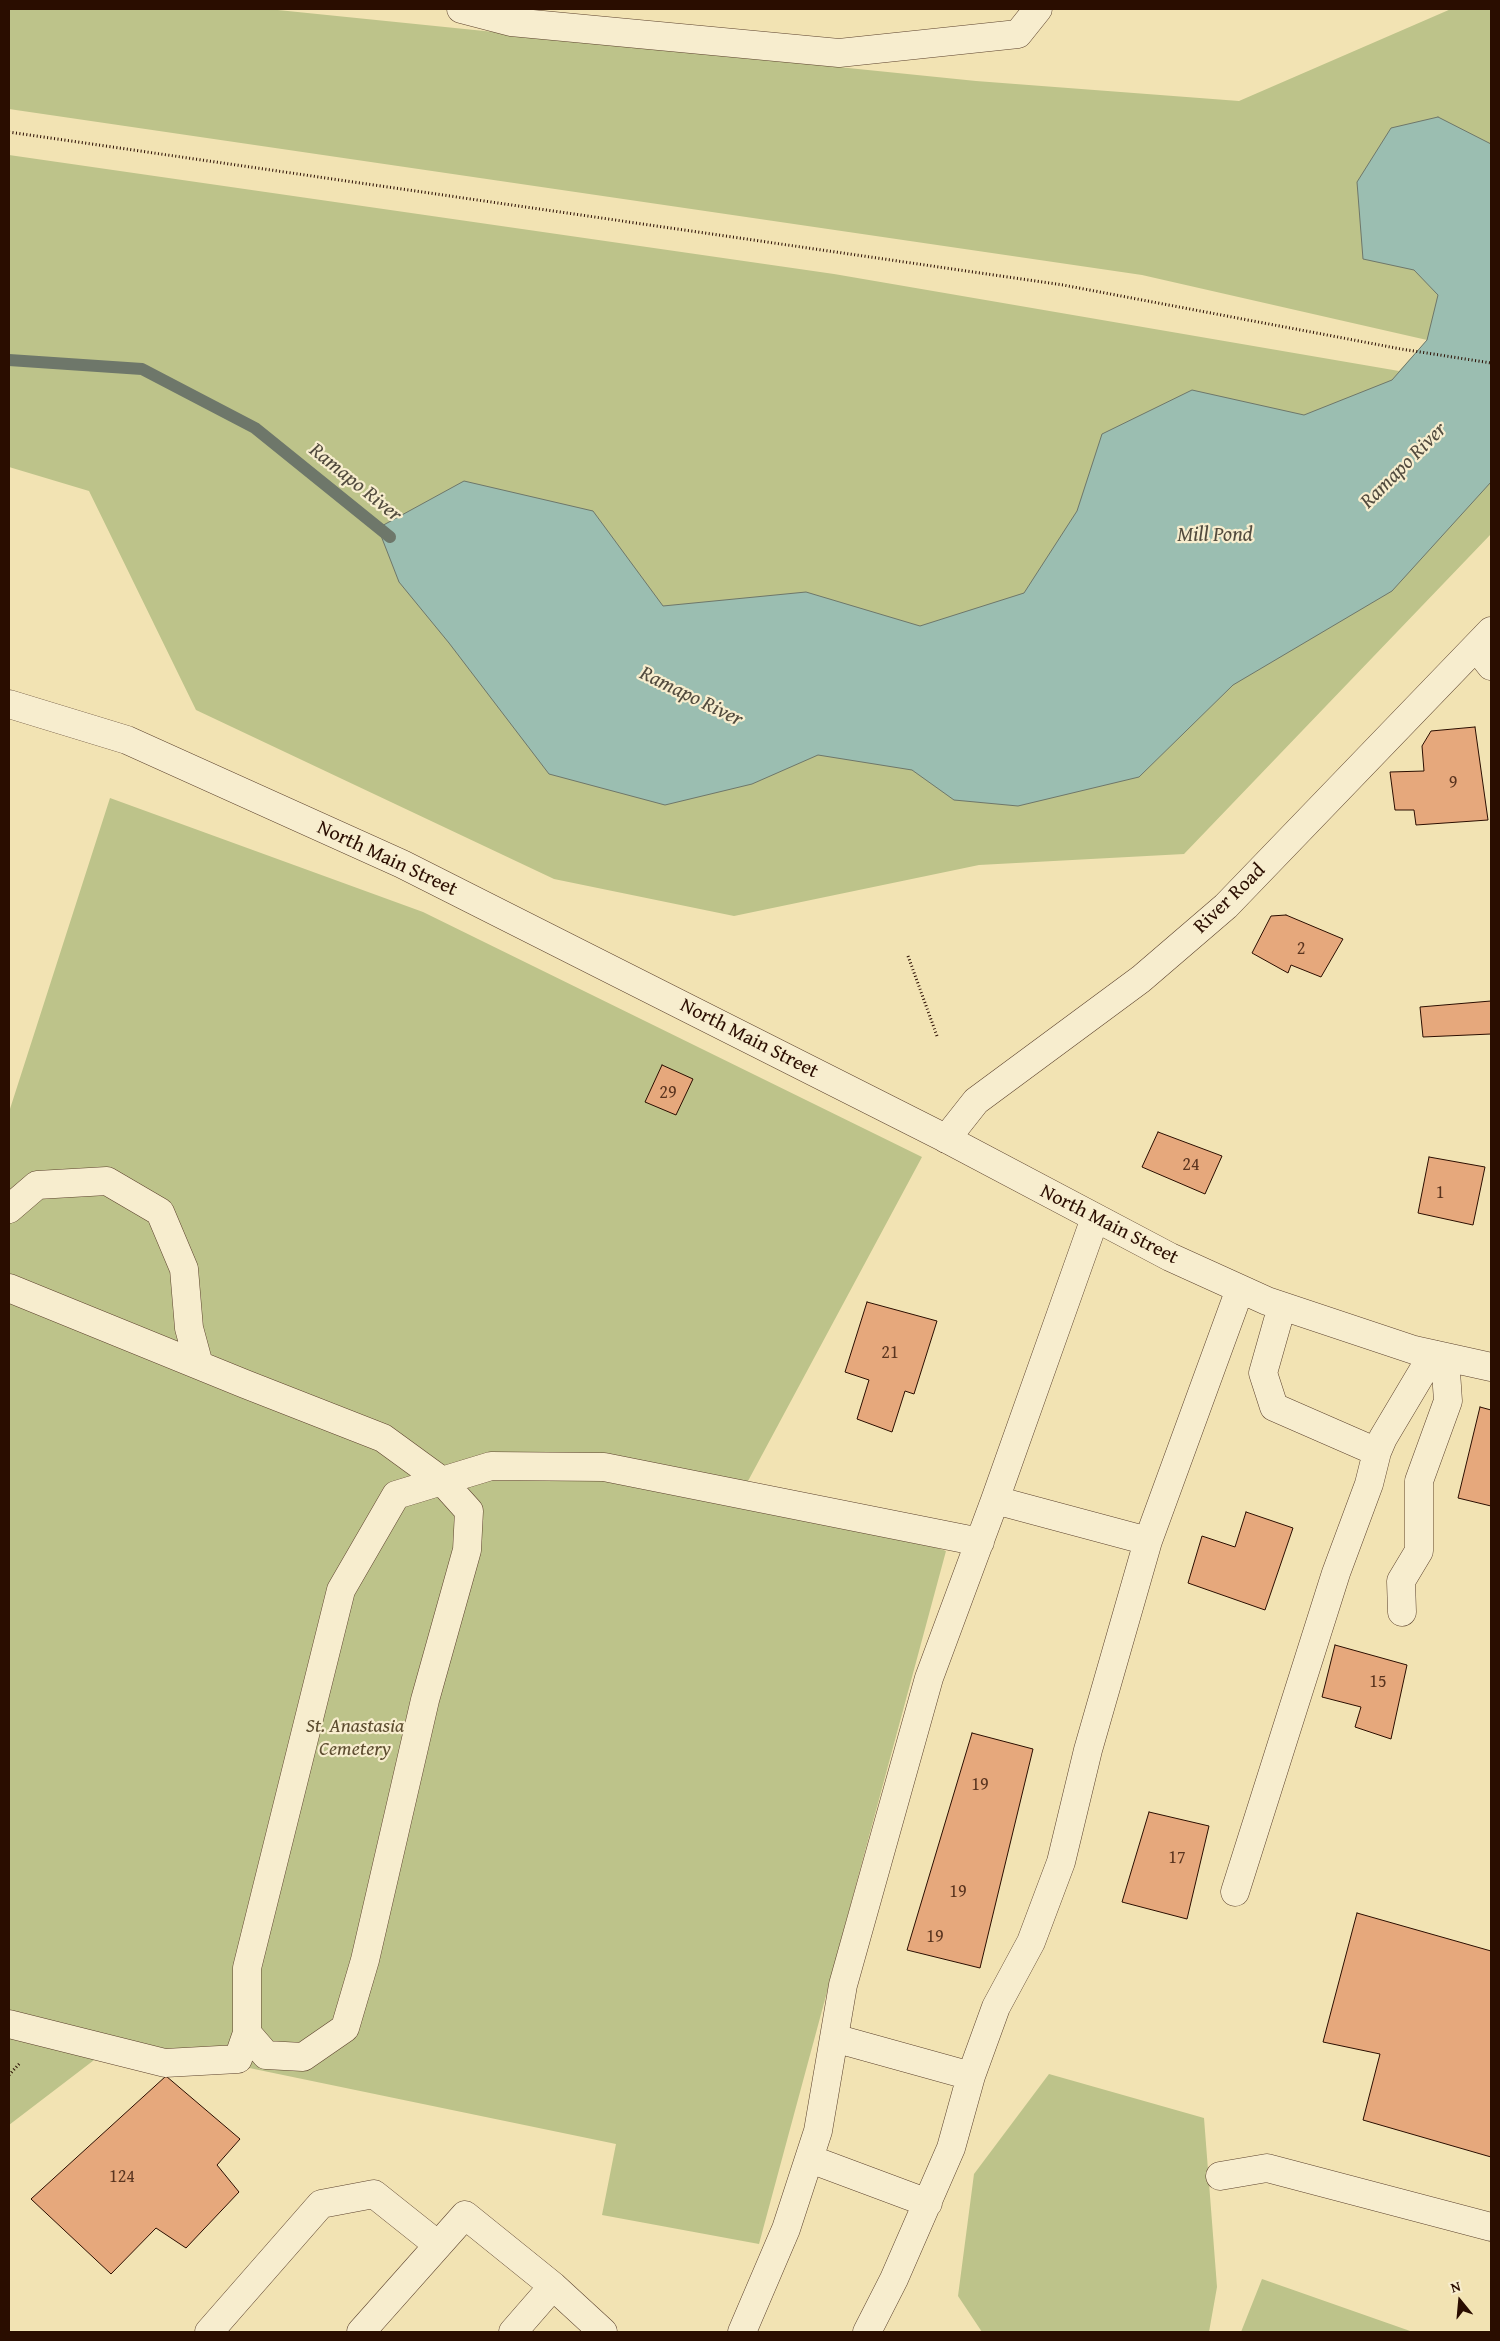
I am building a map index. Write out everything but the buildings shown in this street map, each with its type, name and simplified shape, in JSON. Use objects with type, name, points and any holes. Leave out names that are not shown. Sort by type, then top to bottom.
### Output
[{"type":"street","points":[[461,9],[511,22],[839,53],[1018,34],[1038,9]]},
{"type":"street","name":"River Road","points":[[946,1139],[976,1101],[1141,979],[1226,906],[1486,648]]},
{"type":"street","name":"North Main Street","points":[[9,704],[127,740],[402,864],[946,1139],[1170,1257],[1240,1289],[1282,1306],[1414,1350],[1491,1367]]},
{"type":"street","points":[[9,1209],[37,1185],[107,1181],[160,1212],[184,1269],[189,1328],[199,1366]]},
{"type":"street","points":[[742,2332],[786,2229],[810,2159],[818,2131],[843,1985],[929,1678],[980,1542],[1095,1218]]},
{"type":"street","points":[[9,1288],[199,1366],[383,1438],[442,1481],[469,1511],[467,1550],[426,1700],[365,1960],[345,2028],[304,2057],[266,2055],[247,2033]]},
{"type":"street","points":[[867,2332],[894,2279],[951,2148],[972,2076],[996,2007],[1031,1942],[1061,1862],[1088,1750],[1148,1541],[1240,1289]]},
{"type":"street","points":[[1282,1306],[1263,1373],[1274,1407],[1378,1452]]},
{"type":"street","points":[[1235,1892],[1336,1573],[1369,1484],[1383,1438],[1439,1356]]},
{"type":"street","points":[[1402,1612],[1401,1581],[1419,1551],[1419,1481],[1448,1401],[1439,1356]]},
{"type":"street","points":[[9,2024],[165,2063],[238,2059],[247,2033],[246,1968],[341,1590],[396,1495],[491,1466],[604,1467],[980,1542]]},
{"type":"street","points":[[995,1500],[1148,1541]]},
{"type":"street","points":[[834,2038],[972,2076]]},
{"type":"street","points":[[810,2159],[928,2203]]},
{"type":"street","points":[[1220,2176],[1267,2168],[1491,2227]]},
{"type":"street","points":[[209,2332],[321,2204],[374,2194],[438,2245]]},
{"type":"street","points":[[361,2332],[465,2215],[553,2286],[603,2332]]},
{"type":"street","points":[[513,2332],[553,2286]]},
{"type":"path","points":[[9,132],[1063,284],[1401,349],[1491,363]]},
{"type":"path","points":[[908,956],[937,1036]]},
{"type":"green space","points":[[9,9],[268,9],[976,81],[1239,101],[1451,9],[1491,9],[1491,534],[1184,854],[979,865],[734,916],[554,879],[196,710],[89,491],[9,467],[9,155],[834,274],[1399,371],[1427,340],[1142,275],[9,109]]},
{"type":"green space","name":"St. Anastasia Cemetery","points":[[110,798],[423,912],[922,1157],[748,1481],[946,1551],[759,2244],[602,2215],[616,2144],[119,2041],[9,2125],[9,1112]]},
{"type":"green space","points":[[1049,2074],[1204,2118],[1217,2287],[1209,2332],[982,2332],[958,2296],[974,2174]]},
{"type":"green space","points":[[1262,2279],[1413,2332],[1241,2332]]},
{"type":"water","name":"Mill Pond","points":[[1438,117],[1491,144],[1491,482],[1392,591],[1233,685],[1139,777],[1018,806],[954,800],[912,770],[818,755],[752,784],[665,805],[549,774],[449,643],[399,582],[378,528],[464,481],[593,511],[663,606],[806,592],[920,626],[1024,593],[1077,511],[1102,434],[1192,390],[1304,415],[1392,380],[1427,340],[1438,295],[1414,270],[1363,259],[1357,182],[1391,128]]},
{"type":"waterway","name":"Ramapo River","points":[[9,360],[142,369],[255,428],[390,537]]}]
